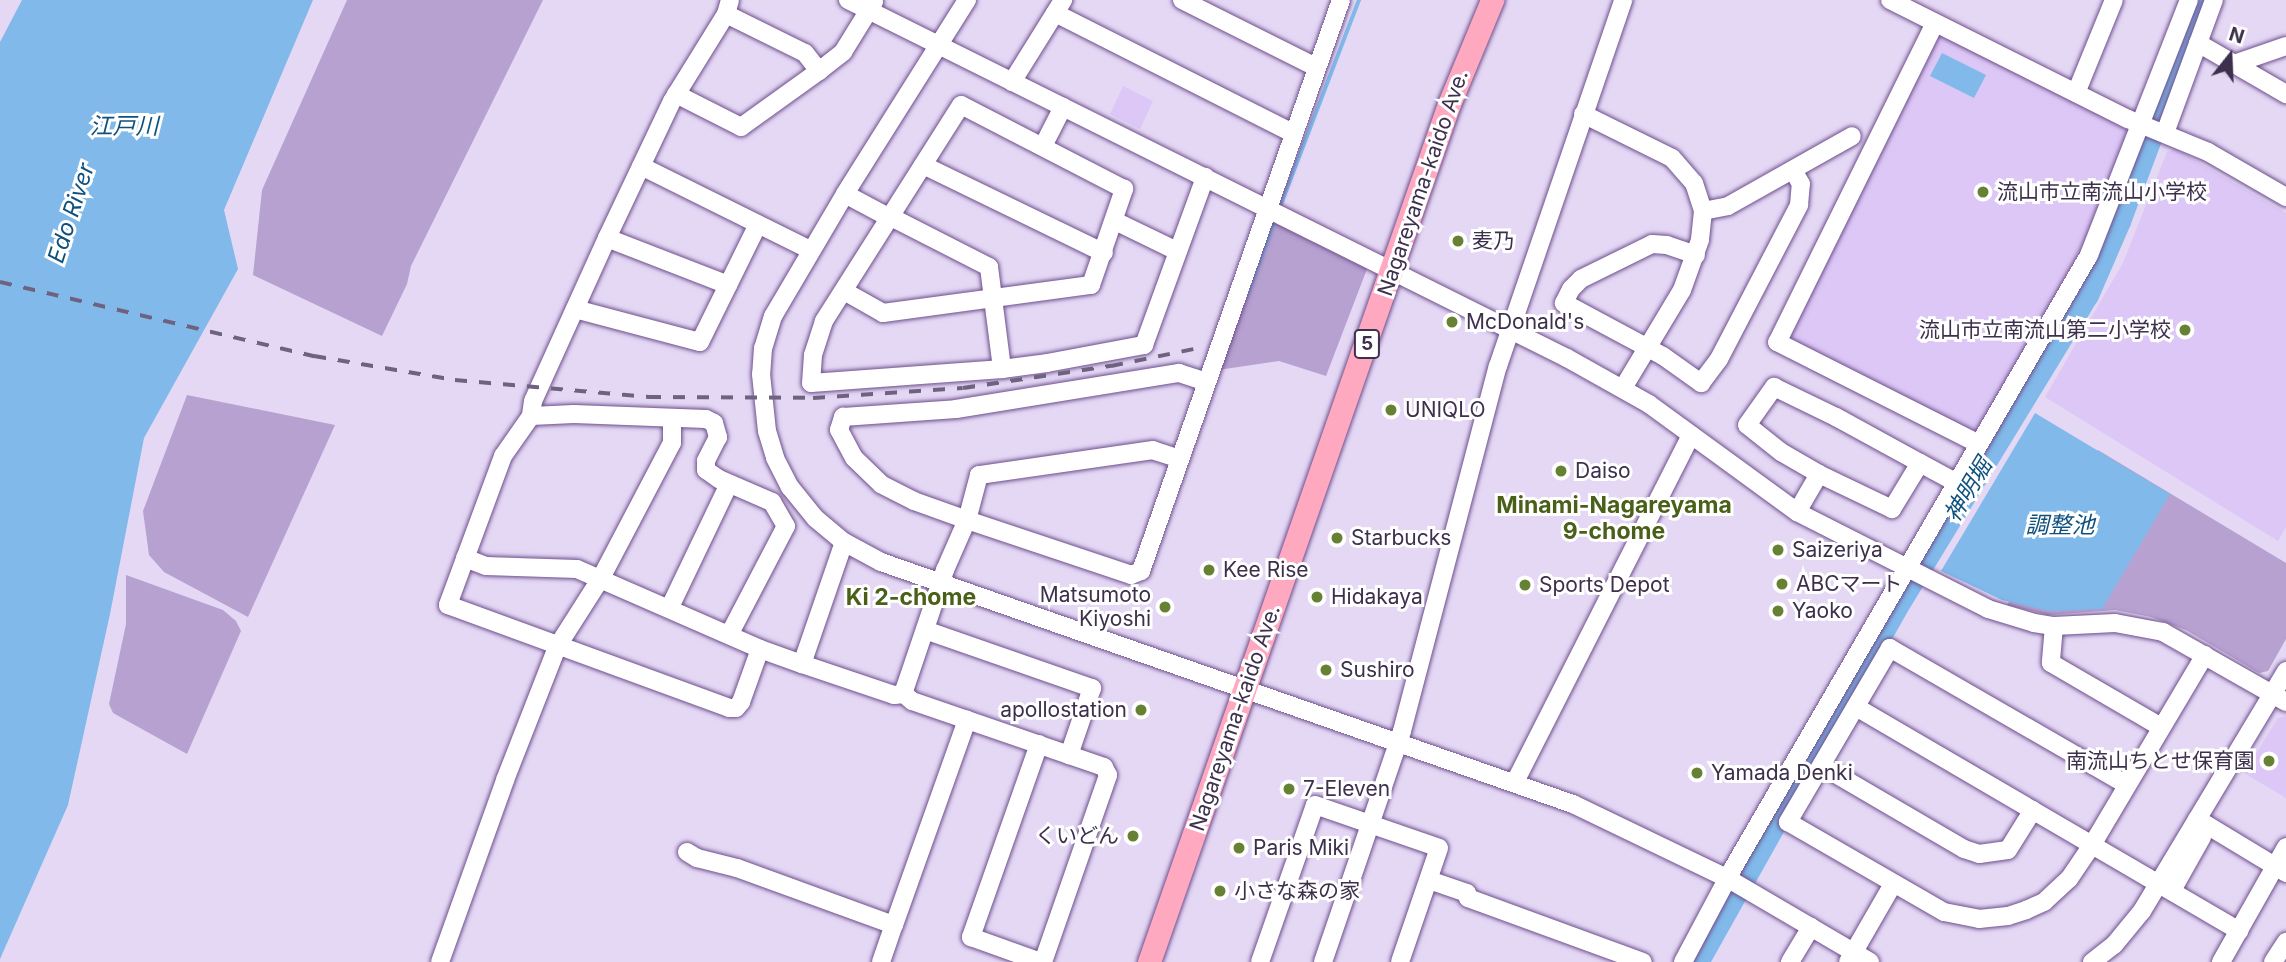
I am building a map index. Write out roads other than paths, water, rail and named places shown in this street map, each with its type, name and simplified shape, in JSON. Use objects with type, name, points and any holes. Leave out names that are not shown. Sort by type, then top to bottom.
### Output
[{"type":"main road","name":"Nagareyama-kaido Ave.","points":[[1149,962],[1449,104],[1492,0]]},
{"type":"street","points":[[848,0],[873,5],[939,45],[1623,388],[1797,512],[2001,614],[2054,626],[2104,622],[2131,624],[2163,632],[2279,698]]},
{"type":"street","points":[[967,0],[810,250],[773,316],[763,348],[761,396],[775,458],[790,487],[815,518],[844,542],[881,562],[1515,782],[1605,818],[1735,882],[1811,927],[1851,957],[1870,962]]},
{"type":"street","points":[[1182,0],[1317,67]]},
{"type":"street","points":[[1206,382],[1179,373],[1011,402],[843,417],[839,430],[845,445],[874,478],[896,493],[967,520],[1137,575],[1141,571],[1341,0]]},
{"type":"street","points":[[1323,962],[1399,741],[1498,366],[1623,0]]},
{"type":"street","points":[[1890,0],[2076,93],[2207,152],[2286,197]]},
{"type":"street","points":[[2076,93],[2114,0]]},
{"type":"street","points":[[2153,129],[2189,0]]},
{"type":"street","points":[[1684,962],[1735,882],[1915,572],[1957,483],[2089,255],[2198,43],[2214,0]]},
{"type":"street","points":[[676,94],[741,127],[843,52],[873,5]]},
{"type":"street","points":[[760,649],[737,708],[557,647],[448,606],[503,456],[531,416],[533,401],[676,94],[728,7],[805,53],[819,71]]},
{"type":"street","points":[[1012,82],[1059,7],[1293,133]]},
{"type":"street","points":[[1935,23],[1777,342],[1979,444]]},
{"type":"street","points":[[2198,43],[2286,94]]},
{"type":"street","points":[[2234,64],[2286,46]]},
{"type":"street","points":[[844,291],[883,313],[1091,285],[1124,193],[1121,185],[961,104],[844,291],[820,331],[813,355],[811,383],[1002,369],[1144,345],[1205,177]]},
{"type":"street","points":[[1044,146],[1063,107]]},
{"type":"street","points":[[1583,114],[1672,158],[1695,183],[1703,211],[1703,230],[1682,290],[1623,388]]},
{"type":"street","points":[[1703,211],[1728,206],[1852,136]]},
{"type":"street","points":[[923,164],[1104,253]]},
{"type":"street","points":[[641,166],[810,250]]},
{"type":"street","points":[[1696,255],[1667,245],[1652,244],[1581,279],[1571,289],[1564,303],[1648,347],[1701,383],[1719,359],[1799,205],[1801,184],[1793,170]]},
{"type":"street","points":[[845,194],[989,267],[1002,369]]},
{"type":"street","points":[[1115,220],[1177,251]]},
{"type":"street","points":[[575,309],[701,342],[758,224]]},
{"type":"street","points":[[607,238],[728,285]]},
{"type":"street","points":[[1920,463],[1892,509],[1819,474],[1781,452],[1746,425],[1774,387],[1920,463],[1957,483]]},
{"type":"street","points":[[531,416],[574,414],[706,419],[714,423],[718,437],[706,461],[706,470],[729,484],[772,502],[786,526],[729,635]]},
{"type":"street","points":[[440,962],[505,780],[557,647],[601,578],[672,443],[672,419]]},
{"type":"street","points":[[1515,782],[1691,435]]},
{"type":"street","points":[[904,694],[941,583],[961,529],[967,520],[979,475],[1153,450],[1180,459]]},
{"type":"street","points":[[1797,512],[1819,474]]},
{"type":"street","points":[[670,607],[729,484]]},
{"type":"street","points":[[802,664],[844,542]]},
{"type":"street","points":[[465,558],[486,566],[577,569],[670,607],[760,649],[894,695],[904,694],[912,701],[1039,744],[1104,767],[1108,775],[1042,962],[971,937],[1039,744]]},
{"type":"street","points":[[2054,626],[2051,663],[2161,727]]},
{"type":"street","points":[[925,630],[1092,688],[1069,755]]},
{"type":"street","points":[[2127,785],[1890,648],[1788,822],[1930,906],[1952,914],[1979,919],[2008,916],[2035,906],[2055,893],[2069,879],[2092,845],[2205,655]]},
{"type":"street","points":[[2092,962],[2129,929],[2167,885],[2279,698],[2286,671]]},
{"type":"street","points":[[1856,707],[2092,845],[2167,885],[2239,931]]},
{"type":"street","points":[[881,962],[967,720]]},
{"type":"street","points":[[1822,766],[1964,849],[1979,854],[2008,850],[2033,810]]},
{"type":"street","points":[[1260,962],[1315,805],[1439,848],[1400,962]]},
{"type":"street","points":[[2200,828],[2281,869]]},
{"type":"street","points":[[2221,962],[2281,869],[2286,847]]},
{"type":"street","points":[[687,852],[696,858],[737,869],[894,925]]},
{"type":"street","points":[[1429,880],[1467,893],[1468,898],[1643,962]]},
{"type":"street","points":[[1851,957],[1893,884]]},
{"type":"street","points":[[1790,962],[1811,927]]},
{"type":"street","points":[[2273,962],[2286,942]]},
{"type":"water","name":"江戸川","points":[[22,0],[313,0],[224,210],[238,269],[144,438],[110,614],[68,805],[0,959],[0,42]]},
{"type":"water","points":[[1942,53],[1986,75],[1974,98],[1930,76]]},
{"type":"water","name":"調整池","points":[[2035,413],[2170,494],[2102,609],[2049,611],[2002,600],[1941,571]]},
{"type":"waterway","points":[[1280,207],[1359,0]]},
{"type":"waterway","name":"神明堀","points":[[1697,962],[1895,609],[2087,295],[2119,221],[2202,0]]},
{"type":"waterway","points":[[1247,296],[1276,218]]},
{"type":"railway","points":[[0,282],[314,356],[455,380],[649,397],[813,398],[963,388],[1111,366],[1199,348]]},
{"type":"place","name":"流山市立南流山小学校","points":[[1983,192]]},
{"type":"place","name":"麦乃","points":[[1458,241]]},
{"type":"place","name":"McDonald's","points":[[1452,322]]},
{"type":"place","name":"流山市立南流山第二小学校","points":[[2185,330]]},
{"type":"place","name":"UNIQLO","points":[[1391,410]]},
{"type":"place","name":"Daiso","points":[[1561,471]]},
{"type":"place","name":"Starbucks","points":[[1337,538]]},
{"type":"place","name":"Saizeriya","points":[[1778,550]]},
{"type":"place","name":"Kee Rise","points":[[1209,570]]},
{"type":"place","name":"ABCマート","points":[[1782,584]]},
{"type":"place","name":"Sports Depot","points":[[1525,585]]},
{"type":"place","name":"Hidakaya","points":[[1317,597]]},
{"type":"place","name":"Matsumoto Kiyoshi","points":[[1165,607]]},
{"type":"place","name":"Yaoko","points":[[1778,611]]},
{"type":"place","name":"Sushiro","points":[[1326,670]]},
{"type":"place","name":"apollostation","points":[[1141,710]]},
{"type":"place","name":"南流山ちとせ保育園","points":[[2269,761]]},
{"type":"place","name":"Yamada Denki","points":[[1697,773]]},
{"type":"place","name":"7-Eleven","points":[[1289,789]]},
{"type":"place","name":"くいどん","points":[[1133,836]]},
{"type":"place","name":"Paris Miki","points":[[1239,848]]},
{"type":"place","name":"小さな森の家","points":[[1220,891]]},
{"type":"district","name":"Minami-Nagareyama 9-chome","points":[[1614,518]]},
{"type":"district","name":"Ki 2-chome","points":[[911,597]]},
{"type":"water label","name":"Edo River","points":[[71,213]]}]
